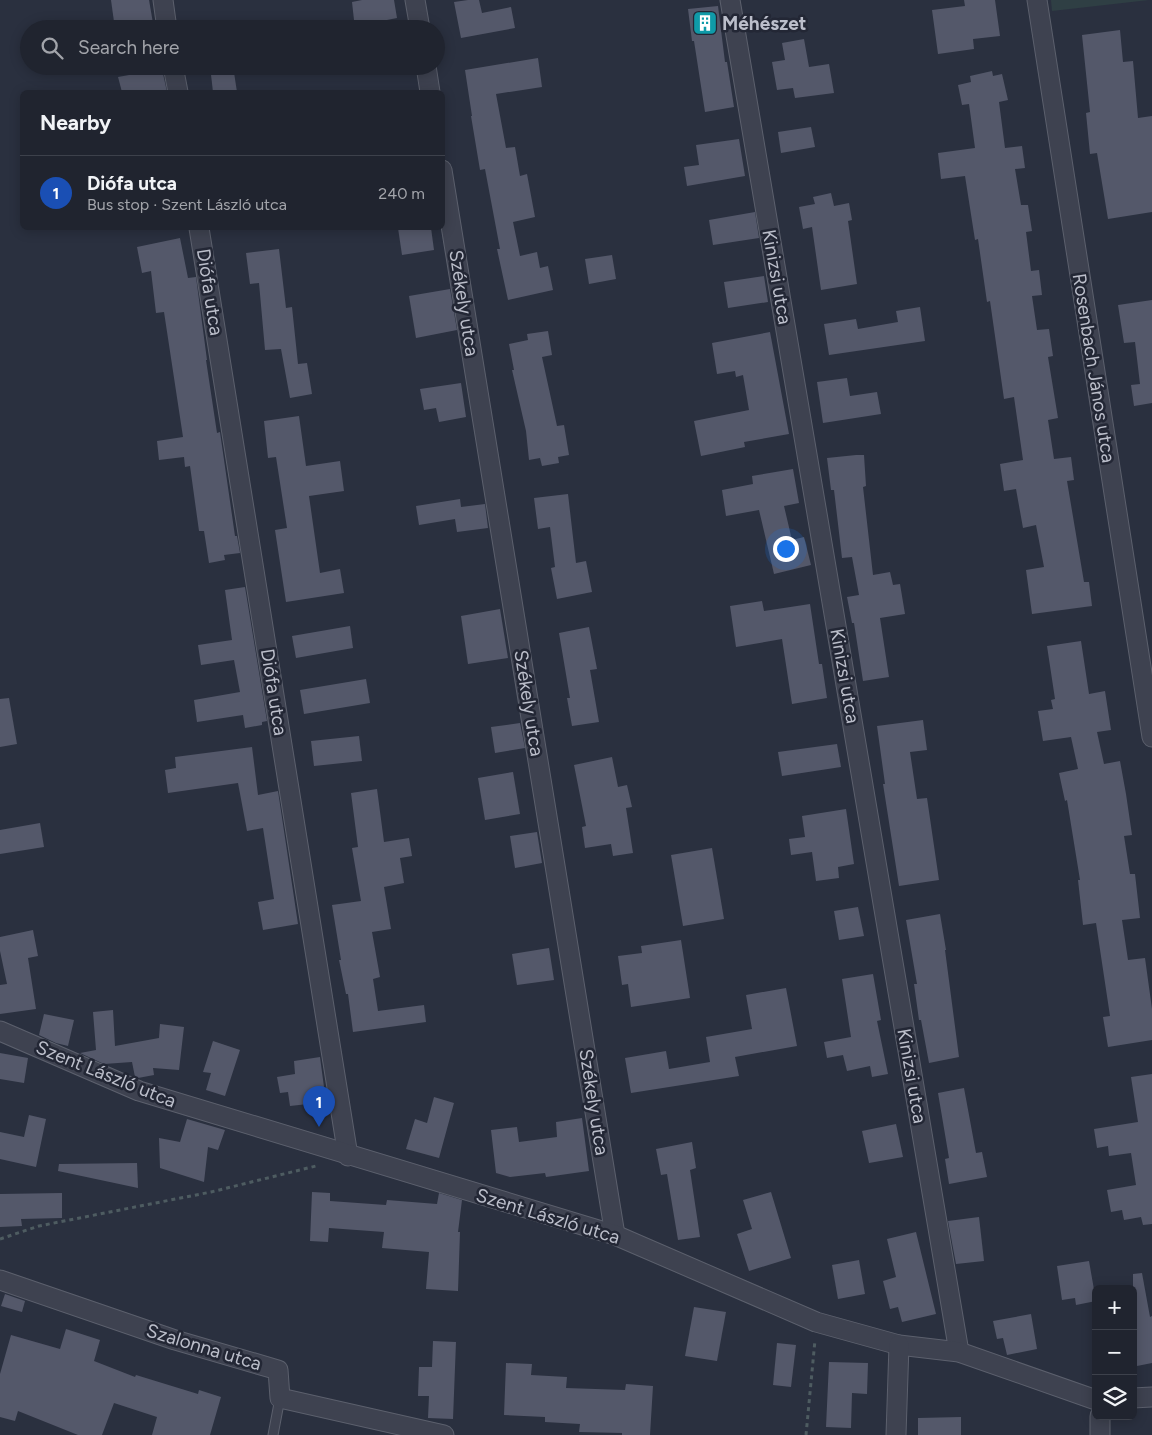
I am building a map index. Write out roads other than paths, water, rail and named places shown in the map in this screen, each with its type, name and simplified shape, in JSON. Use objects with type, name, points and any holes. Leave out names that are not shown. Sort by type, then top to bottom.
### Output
[{"type":"street","points":[[163,0],[166,20]]},
{"type":"street","points":[[415,0],[418,20]]},
{"type":"street","name":"Kinizsi utca","points":[[730,0],[959,1352]]},
{"type":"street","name":"Rosenbach János utca","points":[[1037,0],[1152,737]]},
{"type":"street","points":[[175,75],[178,90]]},
{"type":"street","points":[[427,75],[430,90]]},
{"type":"street","name":"Székely utca","points":[[445,188],[615,1235]]},
{"type":"street","name":"Diófa utca","points":[[199,230],[348,1156]]},
{"type":"street","name":"Szent László utca","points":[[0,1030],[138,1091],[348,1156],[615,1235],[816,1322],[899,1345],[959,1352],[1092,1399]]},
{"type":"street","name":"Szalonna utca","points":[[0,1280],[175,1340],[278,1370],[280,1398]]},
{"type":"street","points":[[896,1435],[899,1345]]},
{"type":"street","points":[[1137,1398],[1152,1397]]},
{"type":"street","points":[[280,1398],[444,1435]]},
{"type":"street","points":[[1100,1420],[1100,1435]]},
{"type":"lane","points":[[273,1435],[280,1398]]},
{"type":"place","name":"Méhészet","points":[[705,23]]},
{"type":"place","name":"Diófa utca","points":[[319,1127]]}]
